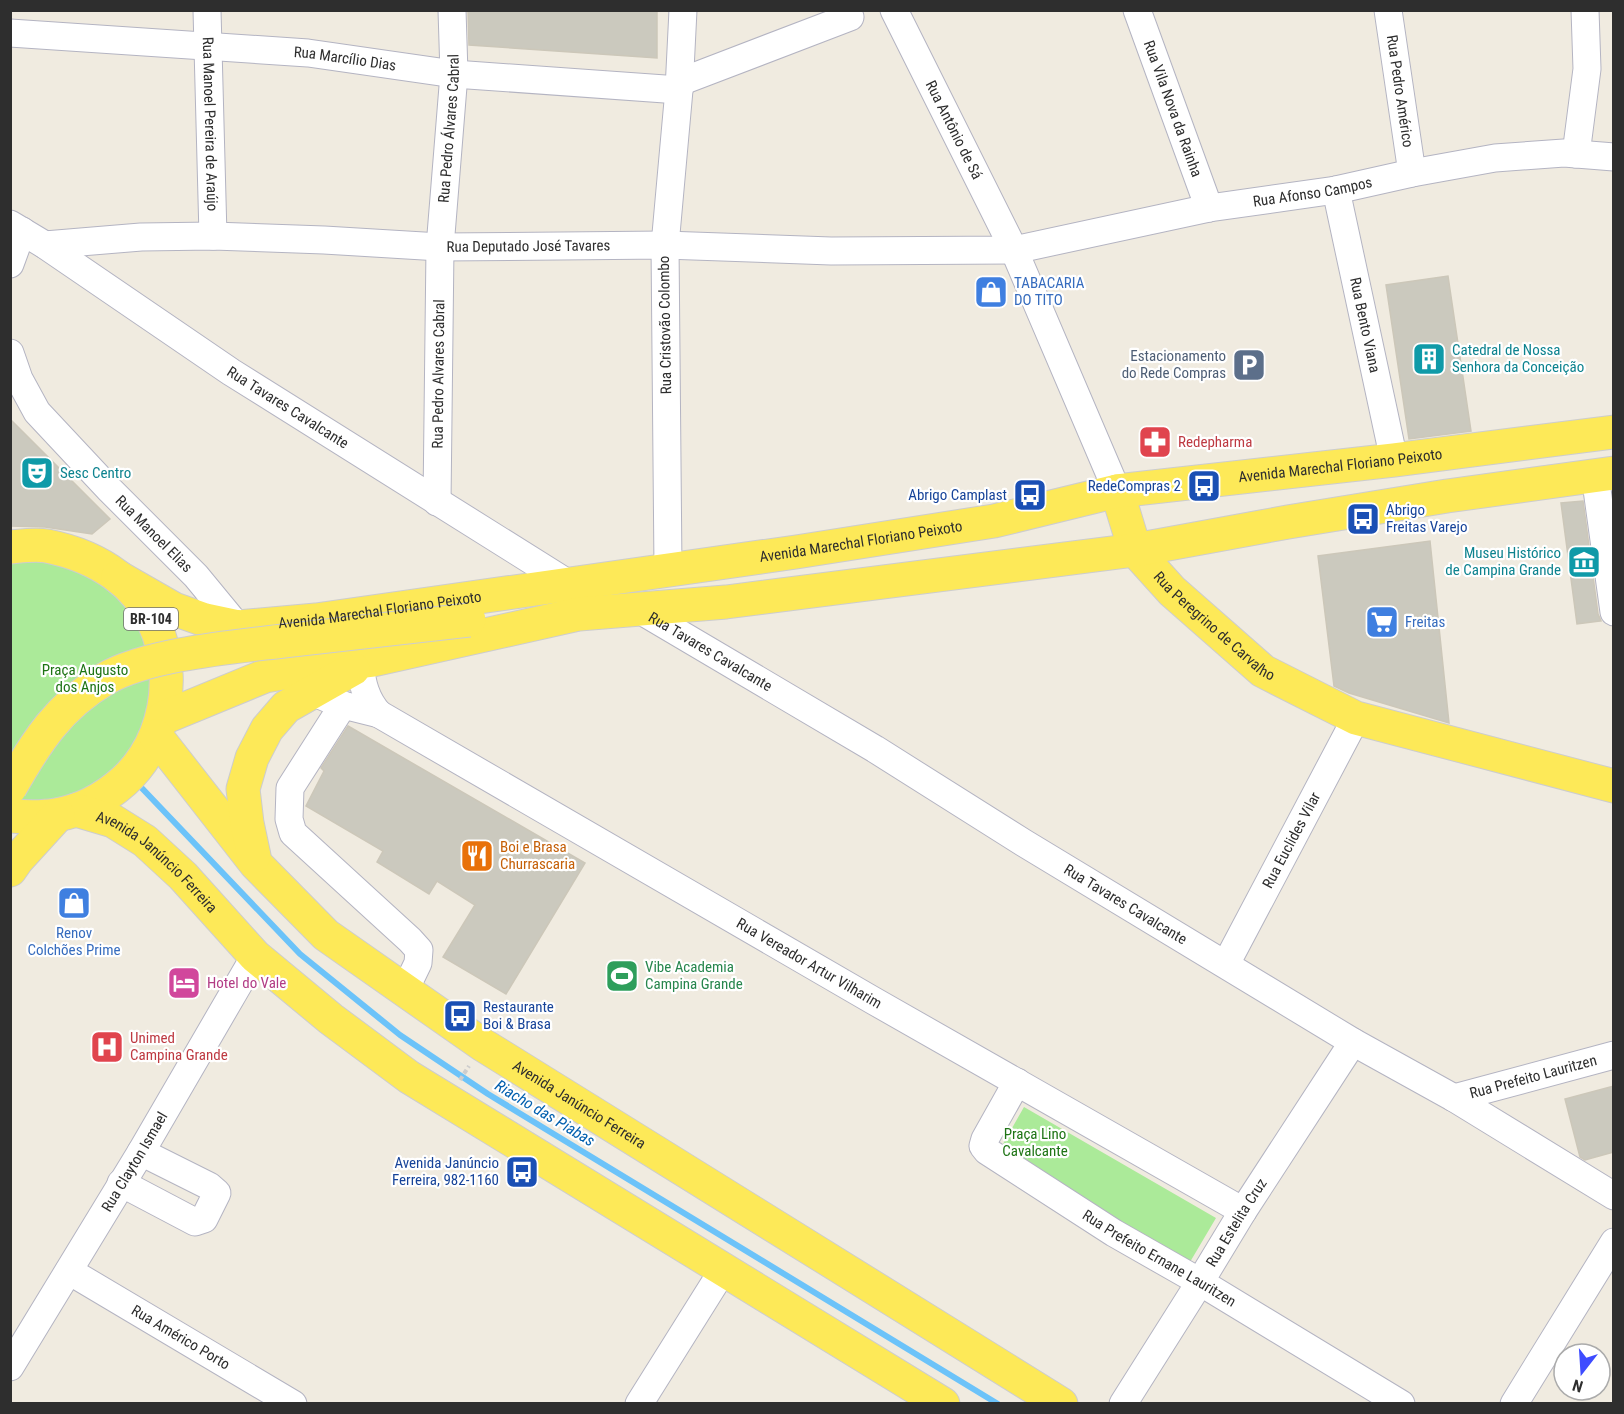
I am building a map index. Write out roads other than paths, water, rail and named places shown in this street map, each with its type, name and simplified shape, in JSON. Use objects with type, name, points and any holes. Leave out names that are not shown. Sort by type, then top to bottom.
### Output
[{"type":"main road","name":"Avenida Marechal Floriano Peixoto","points":[[159,727],[265,676],[364,662],[668,569],[796,552],[994,521],[1117,491],[1394,460],[1614,432]]},
{"type":"main road","name":"Avenida Marechal Floriano Peixoto","points":[[118,577],[174,609],[205,620],[238,627],[574,599],[638,609],[726,602],[1135,550],[1447,496],[1604,474]]},
{"type":"main road","name":"Rua Peregrino de Carvalho","points":[[1117,491],[1135,550],[1172,591],[1263,671],[1356,718],[1614,786]]},
{"type":"main road","name":"BR-104","points":[[10,547],[45,545],[84,556],[118,577],[140,600],[156,628],[166,658],[167,688],[159,727],[145,756],[130,775],[113,790],[93,803],[67,812],[35,818],[10,816]]},
{"type":"main road","points":[[10,788],[56,716],[106,678],[132,668],[191,654],[247,645],[469,620],[574,599]]},
{"type":"main road","points":[[256,864],[247,823],[243,789],[252,758],[267,729],[286,707],[364,662]]},
{"type":"main road","name":"Avenida Janúncio Ferreira","points":[[159,727],[256,864],[326,935],[483,1045],[794,1236],[1061,1404]]},
{"type":"main road","name":"BR-104","points":[[10,870],[16,860],[67,812]]},
{"type":"main road","name":"Avenida Janúncio Ferreira","points":[[67,812],[113,821],[145,841],[183,876],[255,956],[331,1019],[410,1077],[943,1404]]},
{"type":"street","name":"Rua Manoel Pereira de Araújo","points":[[207,10],[213,236]]},
{"type":"street","name":"Rua Pedro Álvares Cabral","points":[[440,247],[454,74],[452,10]]},
{"type":"street","name":"Rua Cristovão Colombo","points":[[668,569],[665,245],[680,86],[683,10]]},
{"type":"street","name":"Rua Antônio de Sá","points":[[894,10],[1014,249]]},
{"type":"street","name":"Rua Vila Nova da Rainha","points":[[1137,10],[1209,208]]},
{"type":"street","name":"Rua Pedro Américo","points":[[1388,10],[1412,173]]},
{"type":"street","points":[[1576,154],[1587,69],[1585,10]]},
{"type":"street","points":[[680,86],[850,17]]},
{"type":"street","name":"Rua Marcílio Dias","points":[[10,33],[208,45],[308,54],[454,74],[680,86]]},
{"type":"street","name":"Rua Afonso Campos","points":[[1014,249],[1209,208],[1336,190],[1495,158],[1576,154],[1614,157]]},
{"type":"street","name":"Rua Bento Viana","points":[[1336,190],[1394,460]]},
{"type":"street","points":[[10,264],[16,227]]},
{"type":"street","name":"Rua Tavares Cavalcante","points":[[16,227],[231,372],[437,501],[574,599]]},
{"type":"street","name":"Rua Deputado José Tavares","points":[[45,245],[141,237],[213,236],[440,247],[665,245],[831,251],[1014,249]]},
{"type":"street","name":"Rua Pedro Alvares Cabral","points":[[437,501],[440,247]]},
{"type":"street","name":"Rua Peregrino de Carvalho","points":[[1014,249],[1117,491]]},
{"type":"street","name":"Rua Manoel Elias","points":[[10,353],[20,380],[37,412],[110,490],[196,576],[238,627]]},
{"type":"street","points":[[1604,474],[1614,612]]},
{"type":"street","name":"Rua Tavares Cavalcante","points":[[638,609],[837,726],[1024,843],[1353,1042],[1454,1098],[1614,1197]]},
{"type":"street","name":"Rua Vereador Artur Vilharim","points":[[364,662],[365,693],[371,706],[379,714],[1243,1210]]},
{"type":"street","name":"Rua Vereador Artur Vilharim","points":[[312,692],[343,705],[379,714]]},
{"type":"street","points":[[343,705],[290,788],[289,819],[293,833],[419,950],[418,963],[405,990]]},
{"type":"street","name":"Rua Euclides Vilar","points":[[1226,964],[1356,718]]},
{"type":"street","name":"Rua Clayton Ismael","points":[[10,1367],[141,1152],[255,956]]},
{"type":"street","name":"Rua Estelita Cruz","points":[[1123,1404],[1243,1210],[1353,1042]]},
{"type":"street","name":"Rua Prefeito Lauritzen","points":[[1454,1098],[1614,1054]]},
{"type":"street","name":"Rua Prefeito Ernane Lauritzen","points":[[1017,1082],[985,1139],[983,1146],[987,1151],[1114,1233],[1200,1282],[1401,1404]]},
{"type":"street","points":[[121,1183],[195,1222],[204,1218],[217,1193],[209,1186],[141,1152]]},
{"type":"street","points":[[1514,1404],[1614,1242]]},
{"type":"street","points":[[639,1404],[723,1270]]},
{"type":"street","name":"Rua Américo Porto","points":[[69,1271],[293,1404]]},
{"type":"waterway","name":"Riacho das Piabas","points":[[137,783],[300,954],[400,1035],[488,1094],[998,1404]]},
{"type":"place","name":"TABACARIA DO TITO","points":[[991,292]]},
{"type":"place","name":"Catedral de Nossa Senhora da Conceição","points":[[1429,359]]},
{"type":"place","name":"Estacionamento do Rede Compras","points":[[1249,365]]},
{"type":"place","name":"Redepharma","points":[[1155,442]]},
{"type":"place","name":"Sesc Centro","points":[[37,473]]},
{"type":"place","name":"RedeCompras 2","points":[[1204,486]]},
{"type":"place","name":"Abrigo Camplast","points":[[1030,495]]},
{"type":"place","name":"Abrigo Freitas Varejo","points":[[1363,519]]},
{"type":"place","name":"Museu Histórico de Campina Grande","points":[[1584,562]]},
{"type":"place","name":"Freitas","points":[[1382,622]]},
{"type":"place","name":"Boi e Brasa Churrascaria","points":[[477,856]]},
{"type":"place","name":"Renov Colchões Prime","points":[[74,903]]},
{"type":"place","name":"Vibe Academia Campina Grande","points":[[622,976]]},
{"type":"place","name":"Hotel do Vale","points":[[184,983]]},
{"type":"place","name":"Restaurante Boi & Brasa","points":[[460,1016]]},
{"type":"place","name":"Unimed Campina Grande","points":[[107,1047]]},
{"type":"place","name":"Avenida Janúncio Ferreira, 982-1160","points":[[522,1172]]},
{"type":"park label","name":"Praça Augusto dos Anjos","points":[[85,678]]},
{"type":"park label","name":"Praça Lino Cavalcante","points":[[1035,1142]]}]
